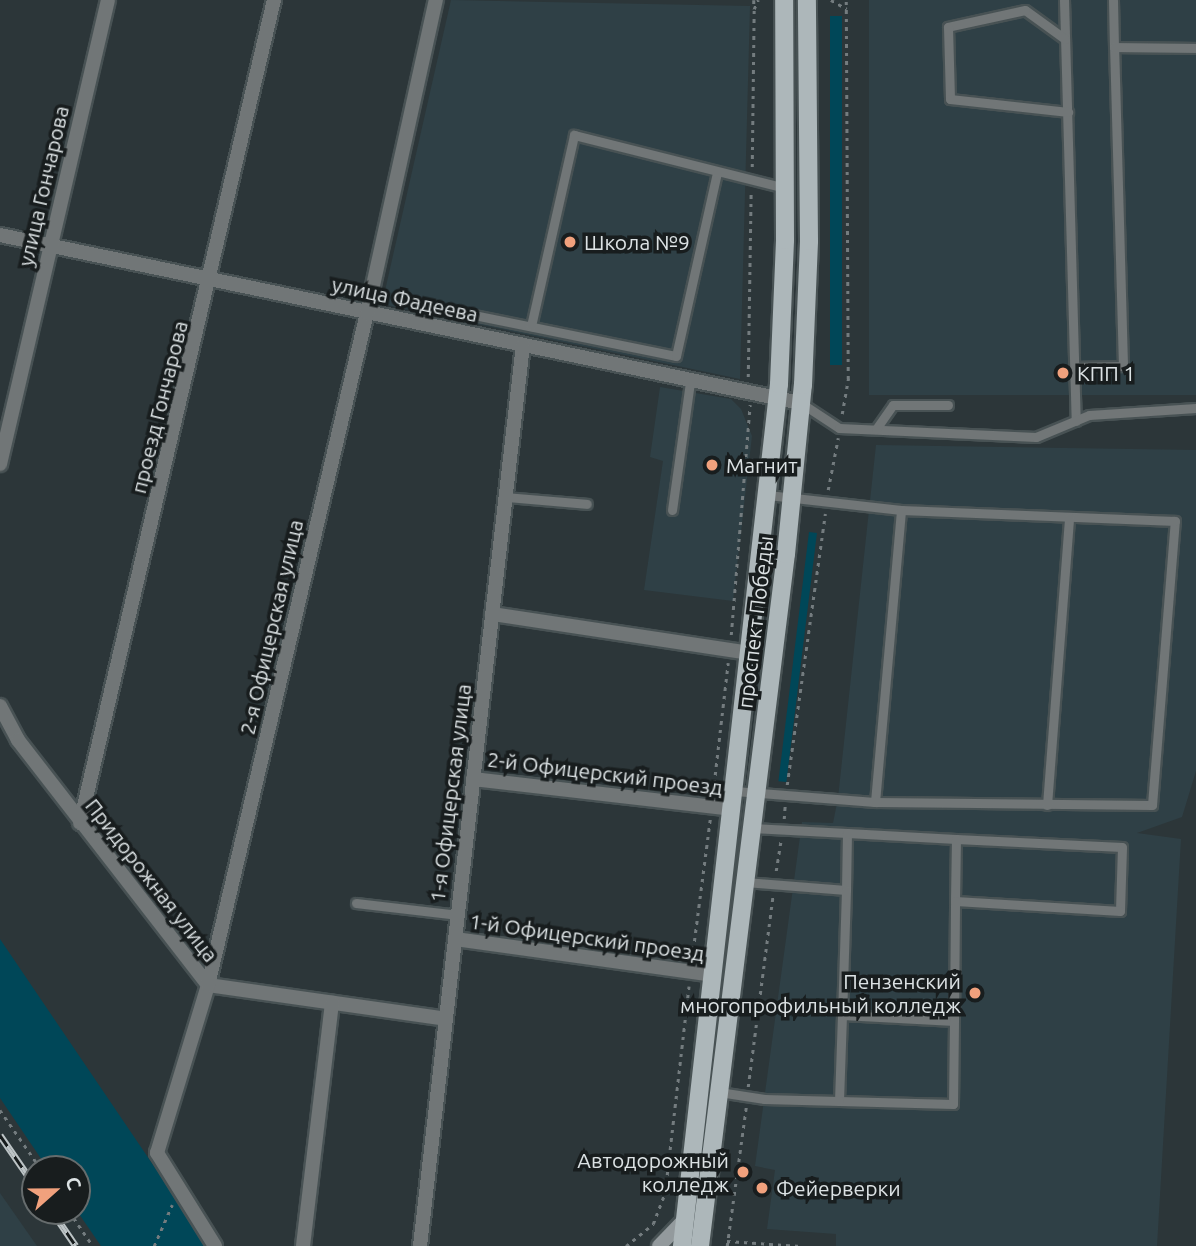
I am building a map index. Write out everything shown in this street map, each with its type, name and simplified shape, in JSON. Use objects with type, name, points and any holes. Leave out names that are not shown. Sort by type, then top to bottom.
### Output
[{"type":"main road","name":"проспект Победы","points":[[682,1246],[778,400],[785,188],[783,0]]},
{"type":"main road","name":"проспект Победы","points":[[700,1246],[757,793],[801,403],[809,241],[807,0]]},
{"type":"main road","points":[[659,1246],[685,1219]]},
{"type":"street","name":"улица Гончарова","points":[[0,464],[108,0]]},
{"type":"street","name":"проезд Гончарова","points":[[80,823],[211,280],[274,0]]},
{"type":"street","name":"2-я Офицерская улица","points":[[215,1246],[157,1153],[208,985],[367,313],[436,0]]},
{"type":"street","name":"улица Фадеева","points":[[0,235],[749,395],[801,403]]},
{"type":"street","name":"1-я Офицерская улица","points":[[419,1246],[523,345]]},
{"type":"street","points":[[492,614],[751,653]]},
{"type":"street","name":"Придорожная улица","points":[[0,706],[18,740],[208,985],[446,1019]]},
{"type":"street","name":"2-й Офицерский проезд","points":[[473,779],[712,807],[734,800]]},
{"type":"street","name":"1-й Офицерский проезд","points":[[455,939],[713,975]]},
{"type":"street","points":[[303,1246],[332,1003]]},
{"type":"lane","points":[[1064,0],[1077,367],[1076,421]]},
{"type":"lane","points":[[1077,367],[1123,366],[1113,0]]},
{"type":"lane","points":[[1065,39],[1025,10],[947,27],[950,99],[1068,112]]},
{"type":"lane","points":[[1114,47],[1196,48]]},
{"type":"lane","points":[[531,327],[574,135],[785,188]]},
{"type":"lane","points":[[469,314],[676,356],[717,172]]},
{"type":"lane","points":[[672,510],[690,382]]},
{"type":"lane","points":[[801,403],[839,428],[1036,438],[1089,415],[1196,408]]},
{"type":"lane","points":[[876,429],[893,405],[948,405]]},
{"type":"lane","points":[[734,800],[757,793],[875,802],[1152,805],[1175,520],[901,510],[768,495]]},
{"type":"lane","points":[[506,496],[587,504]]},
{"type":"lane","points":[[875,802],[901,510]]},
{"type":"lane","points":[[1047,804],[1069,518]]},
{"type":"lane","points":[[752,828],[1122,847],[1120,911],[955,901]]},
{"type":"lane","points":[[839,1101],[847,833]]},
{"type":"lane","points":[[719,1092],[839,1101],[953,1104],[956,839]]},
{"type":"lane","points":[[745,882],[845,890]]},
{"type":"lane","points":[[356,902],[458,915]]},
{"type":"lane","points":[[842,1015],[954,1021]]},
{"type":"path","points":[[626,1246],[653,1224],[665,1192],[730,650],[749,395],[756,0]]},
{"type":"path","points":[[831,0],[846,9]]},
{"type":"path","points":[[727,1246],[786,794],[827,501],[848,379],[846,0]]},
{"type":"path","points":[[0,1110],[31,1155]]},
{"type":"path","points":[[154,1246],[168,1222],[176,1185]]},
{"type":"path","points":[[665,1192],[675,1194]]},
{"type":"path","points":[[79,1225],[93,1246]]},
{"type":"path","points":[[634,1232],[639,1238]]},
{"type":"path","points":[[727,1241],[801,1246]]},
{"type":"shaded area","name":"Школа №9","points":[[451,0],[750,6],[740,379],[382,304]]},
{"type":"shaded area","points":[[869,0],[1196,0],[1196,395],[869,395]]},
{"type":"shaded area","points":[[830,16],[842,16],[842,365],[830,365]]},
{"type":"shaded area","points":[[660,387],[731,399],[741,409],[752,436],[733,601],[644,590],[663,461],[650,457]]},
{"type":"shaded area","points":[[876,445],[1196,450],[1196,771],[1182,817],[1137,833],[1181,839],[1157,1246],[836,1246],[836,1234],[767,1229],[775,1170],[755,1166],[802,822],[833,823],[838,798]]},
{"type":"shaded area","points":[[809,532],[817,533],[786,782],[778,781]]},
{"type":"shaded area","points":[[0,939],[208,1246],[101,1246],[87,1225],[91,1225],[91,1155],[39,1155],[0,1098]]},
{"type":"shaded area","points":[[0,1193],[37,1246],[0,1246]]},
{"type":"railway","points":[[0,1135],[21,1166]]},
{"type":"railway","points":[[62,1225],[76,1246]]},
{"type":"place","name":"Школа №9","points":[[570,242]]},
{"type":"place","name":"КПП 1","points":[[1063,373]]},
{"type":"place","name":"Магнит","points":[[712,465]]},
{"type":"place","name":"Пензенский многопрофильный колледж","points":[[975,993]]},
{"type":"place","name":"Автодорожный колледж","points":[[743,1172]]},
{"type":"place","name":"Фейерверки","points":[[762,1188]]}]
